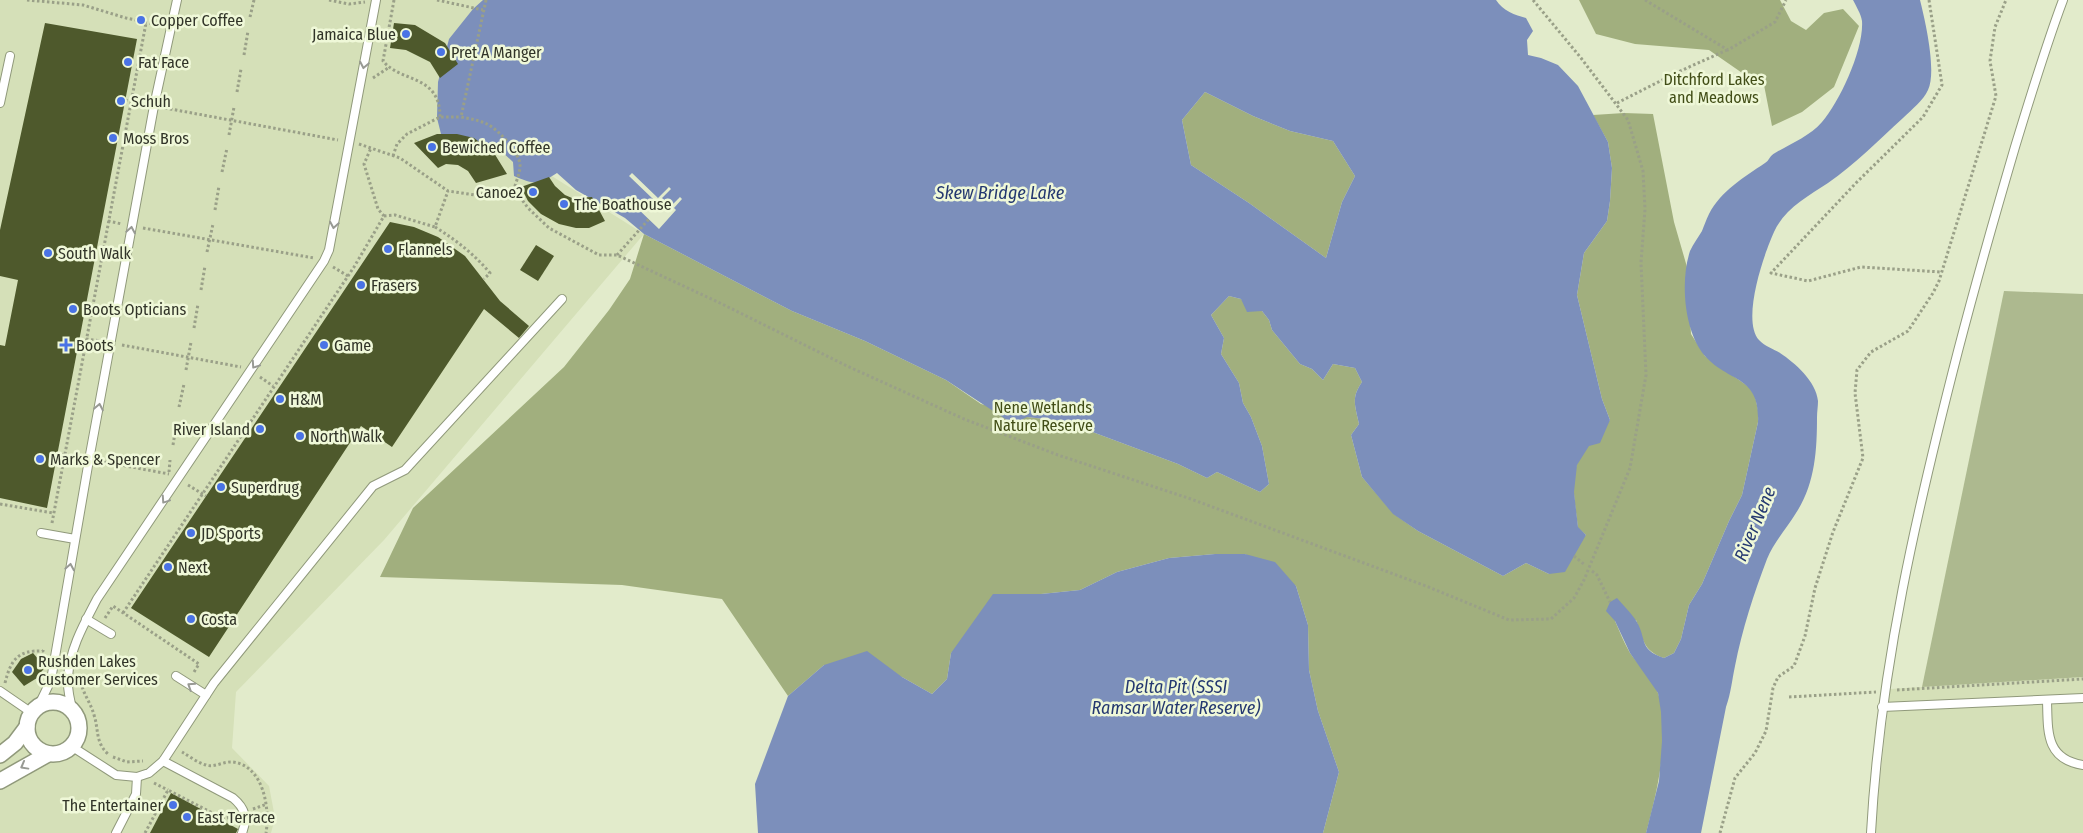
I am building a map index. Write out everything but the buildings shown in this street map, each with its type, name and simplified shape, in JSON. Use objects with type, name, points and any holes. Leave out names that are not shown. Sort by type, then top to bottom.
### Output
[{"type":"street","points":[[0,755],[15,743],[32,716],[45,704],[59,703],[72,712],[78,726],[78,733],[71,746],[57,754],[48,754],[0,781]]},
{"type":"street","points":[[32,716],[28,734],[34,746],[48,754]]},
{"type":"lane","points":[[0,691],[32,716],[51,680],[154,106],[176,0]]},
{"type":"lane","points":[[72,712],[68,678],[69,670],[72,652],[86,619],[102,591],[251,371],[324,261],[329,250],[376,0]]},
{"type":"lane","points":[[1871,833],[1884,691],[1896,617],[1916,525],[1975,283],[2024,119],[2063,0]]},
{"type":"lane","points":[[0,103],[10,56]]},
{"type":"lane","points":[[71,746],[116,775],[137,777],[149,773],[163,761],[214,683],[373,486],[405,470],[562,298]]},
{"type":"lane","points":[[41,533],[75,539]]},
{"type":"lane","points":[[86,619],[111,634]]},
{"type":"lane","points":[[176,676],[206,695]]},
{"type":"lane","points":[[1882,707],[2083,698]]},
{"type":"lane","points":[[2047,700],[2050,741],[2062,757],[2070,763],[2083,765]]},
{"type":"lane","points":[[163,761],[241,804],[245,811],[245,825],[242,833]]},
{"type":"lane","points":[[116,833],[136,794],[137,777]]},
{"type":"path","points":[[27,0],[83,5],[159,25]]},
{"type":"path","points":[[250,17],[254,0]]},
{"type":"path","points":[[329,0],[349,4],[368,2]]},
{"type":"path","points":[[394,0],[383,61],[388,68],[406,74],[432,90],[440,108],[440,117]]},
{"type":"path","points":[[437,0],[484,10]]},
{"type":"path","points":[[461,117],[486,0]]},
{"type":"path","points":[[514,189],[528,208],[549,228],[600,255],[617,255],[720,303],[847,366],[964,419],[1058,455],[1191,498],[1426,586],[1509,620],[1550,619],[1574,598],[1584,580],[1630,468],[1646,375],[1641,263],[1645,208],[1643,170],[1628,120],[1617,103],[1533,0]]},
{"type":"path","points":[[1644,0],[1728,50]]},
{"type":"path","points":[[1617,103],[1728,50],[1775,22],[1786,0]]},
{"type":"path","points":[[1929,0],[1942,85],[1923,117],[1856,183],[1772,273],[1808,281],[1861,267],[1942,272]]},
{"type":"path","points":[[1720,833],[1735,778],[1755,754],[1766,731],[1773,688],[1778,677],[1794,666],[1805,636],[1815,588],[1833,532],[1863,458],[1855,393],[1857,370],[1871,352],[1908,331],[1933,293],[1942,272],[1996,96],[1990,61],[1995,27],[2006,0]]},
{"type":"path","points":[[0,504],[53,513],[146,23]]},
{"type":"path","points":[[244,55],[248,31]]},
{"type":"path","points":[[237,92],[241,69]]},
{"type":"path","points":[[125,100],[349,142],[371,148],[400,158],[448,190],[475,195],[514,189]]},
{"type":"path","points":[[229,135],[234,107]]},
{"type":"path","points":[[393,156],[397,144],[407,134],[440,117],[461,117],[480,120],[490,125],[512,147],[518,156],[520,166],[514,189]]},
{"type":"path","points":[[222,172],[227,148]]},
{"type":"path","points":[[371,148],[364,164],[378,209],[384,216]]},
{"type":"path","points":[[215,210],[220,186]]},
{"type":"path","points":[[435,227],[448,190]]},
{"type":"path","points":[[384,216],[395,215],[435,227],[456,240],[481,262],[490,273],[484,278]]},
{"type":"path","points":[[123,613],[348,276],[384,216]]},
{"type":"path","points":[[617,255],[650,219]]},
{"type":"path","points":[[108,221],[324,261],[348,276]]},
{"type":"path","points":[[208,252],[213,224]]},
{"type":"path","points":[[201,290],[205,266]]},
{"type":"path","points":[[194,328],[198,304]]},
{"type":"path","points":[[86,339],[243,367],[274,386]]},
{"type":"path","points":[[186,370],[191,342]]},
{"type":"path","points":[[180,407],[184,384]]},
{"type":"path","points":[[172,445],[177,421]]},
{"type":"path","points":[[57,454],[171,474],[170,460]]},
{"type":"path","points":[[185,483],[206,496]]},
{"type":"path","points":[[1574,556],[1585,565]]},
{"type":"path","points":[[1592,571],[1597,576],[1610,602]]},
{"type":"path","points":[[104,620],[113,606],[199,664],[194,672],[199,675]]},
{"type":"path","points":[[5,682],[11,664],[18,657],[24,652],[43,652],[44,646]]},
{"type":"path","points":[[81,678],[83,691],[94,715],[98,739],[102,749],[110,756],[127,762],[143,761],[148,758]]},
{"type":"path","points":[[1789,697],[2083,679]]},
{"type":"path","points":[[182,752],[207,766],[232,762],[241,765],[251,773],[260,784],[267,804],[266,833]]},
{"type":"path","points":[[153,780],[154,783],[224,819],[236,814]]},
{"type":"path","points":[[145,833],[162,806],[168,790]]},
{"type":"path","points":[[253,809],[267,804]]},
{"type":"shaded area","points":[[0,0],[494,0],[469,124],[644,234],[384,540],[236,692],[232,748],[269,786],[275,818],[271,833],[0,833]]},
{"type":"shaded area","points":[[1579,0],[1780,0],[1791,21],[1806,30],[1824,13],[1843,9],[1859,26],[1834,87],[1802,112],[1772,126],[1764,85],[1748,77],[1709,50],[1635,44],[1596,34]]},
{"type":"shaded area","points":[[1205,92],[1253,116],[1290,131],[1333,141],[1355,176],[1342,202],[1326,258],[1249,203],[1191,165],[1182,120]]},
{"type":"shaded area","points":[[1653,114],[1674,222],[1687,267],[1691,334],[1705,356],[1749,387],[1755,396],[1758,410],[1758,422],[1742,495],[1702,584],[1689,605],[1681,639],[1674,653],[1664,658],[1652,652],[1642,639],[1636,620],[1615,621],[1630,653],[1656,688],[1662,709],[1663,745],[1661,763],[1646,833],[1323,833],[1339,772],[1318,711],[1309,670],[1308,625],[1296,586],[1245,554],[1215,554],[1169,558],[1117,572],[1080,590],[1041,594],[951,653],[947,679],[932,694],[902,677],[824,665],[788,696],[722,599],[622,585],[380,577],[413,508],[564,367],[609,310],[630,279],[644,234],[792,311],[865,341],[946,380],[981,404],[1027,417],[1063,421],[1178,464],[1207,478],[1217,472],[1260,492],[1269,484],[1262,446],[1251,417],[1243,403],[1239,383],[1221,354],[1224,338],[1211,315],[1229,296],[1241,299],[1262,311],[1269,320],[1272,330],[1300,364],[1312,369],[1323,380],[1333,364],[1355,368],[1362,382],[1355,397],[1359,424],[1351,435],[1362,477],[1394,514],[1418,531],[1503,576],[1526,563],[1549,574],[1586,535],[1578,528],[1574,496],[1575,471],[1583,452],[1610,420],[1602,399],[1577,295],[1584,253],[1607,221],[1610,201],[1612,168],[1608,142],[1593,115]]},
{"type":"shaded area","points":[[2004,291],[2083,294],[2083,677],[1922,687]]},
{"type":"shaded area","points":[[2083,677],[2083,833],[1874,833],[1890,689]]},
{"type":"water","name":"Skew Bridge Lake","points":[[483,0],[1496,0],[1506,10],[1526,18],[1533,31],[1527,40],[1528,55],[1558,65],[1578,86],[1608,142],[1612,168],[1607,221],[1584,253],[1577,295],[1602,399],[1610,420],[1600,443],[1589,446],[1577,465],[1574,492],[1578,527],[1586,535],[1565,572],[1549,574],[1526,563],[1503,576],[1418,531],[1393,514],[1362,477],[1351,435],[1359,424],[1355,397],[1362,382],[1355,368],[1333,364],[1323,380],[1312,369],[1300,364],[1272,330],[1269,320],[1262,311],[1247,312],[1241,299],[1229,296],[1211,315],[1224,338],[1221,354],[1239,383],[1243,403],[1251,417],[1262,446],[1269,484],[1260,492],[1217,472],[1207,478],[1178,464],[1063,421],[1027,417],[1013,424],[946,380],[865,341],[792,311],[644,234],[625,218],[576,190],[557,173],[541,182],[521,179],[514,176],[513,162],[499,149],[488,147],[473,155],[446,154],[437,118],[438,82],[449,39],[473,9]],"holes":[[[1205,92],[1253,116],[1290,131],[1333,141],[1355,176],[1342,202],[1326,258],[1249,203],[1191,165],[1182,120]]]},
{"type":"water","name":"River Nene","points":[[1853,0],[1920,0],[1931,58],[1928,90],[1920,101],[1857,160],[1790,210],[1778,224],[1770,242],[1760,271],[1753,303],[1752,318],[1754,331],[1761,342],[1780,353],[1804,373],[1813,386],[1818,401],[1814,467],[1802,502],[1767,559],[1749,612],[1726,707],[1701,833],[1646,833],[1659,781],[1662,741],[1658,693],[1630,653],[1615,621],[1606,611],[1610,602],[1617,598],[1635,619],[1646,647],[1650,651],[1664,658],[1674,653],[1681,639],[1689,605],[1702,584],[1742,495],[1758,422],[1754,396],[1748,388],[1714,365],[1705,356],[1692,334],[1686,306],[1685,277],[1687,263],[1691,248],[1702,231],[1709,214],[1726,191],[1766,162],[1773,154],[1812,131],[1829,113],[1850,74],[1862,33],[1860,13]]},
{"type":"water","name":"Delta Pit (SSSI Ramsar Water Reserve)","points":[[1215,554],[1245,554],[1275,562],[1296,586],[1308,625],[1309,670],[1318,711],[1339,772],[1323,833],[758,833],[755,784],[788,696],[824,665],[867,651],[902,677],[932,694],[947,679],[951,653],[993,594],[1041,594],[1080,590],[1117,572],[1169,558]]},
{"type":"pier","points":[[632,173],[658,198],[669,187],[671,189],[662,198],[671,206],[680,197],[682,199],[674,208],[676,210],[659,229],[636,207],[642,200],[650,207],[653,199],[629,176]]},
{"type":"place","name":"Copper Coffee","points":[[141,20]]},
{"type":"place","name":"Jamaica Blue","points":[[406,34]]},
{"type":"place","name":"Pret A Manger","points":[[441,52]]},
{"type":"place","name":"Fat Face","points":[[128,62]]},
{"type":"place","name":"Schuh","points":[[121,101]]},
{"type":"place","name":"Moss Bros","points":[[113,138]]},
{"type":"place","name":"Bewiched Coffee","points":[[432,147]]},
{"type":"place","name":"Canoe2","points":[[533,192]]},
{"type":"place","name":"The Boathouse","points":[[564,204]]},
{"type":"place","name":"Flannels","points":[[388,249]]},
{"type":"place","name":"South Walk","points":[[48,253]]},
{"type":"place","name":"Frasers","points":[[361,285]]},
{"type":"place","name":"Boots Opticians","points":[[73,309]]},
{"type":"place","name":"Boots","points":[[66,345]]},
{"type":"place","name":"Game","points":[[324,345]]},
{"type":"place","name":"H&M","points":[[280,399]]},
{"type":"place","name":"River Island","points":[[260,429]]},
{"type":"place","name":"North Walk","points":[[300,436]]},
{"type":"place","name":"Marks & Spencer","points":[[40,459]]},
{"type":"place","name":"Superdrug","points":[[221,487]]},
{"type":"place","name":"JD Sports","points":[[191,533]]},
{"type":"place","name":"Next","points":[[168,567]]},
{"type":"place","name":"Costa","points":[[191,619]]},
{"type":"place","name":"Rushden Lakes Customer Services","points":[[28,670]]},
{"type":"place","name":"The Entertainer","points":[[173,805]]},
{"type":"place","name":"East Terrace","points":[[187,817]]},
{"type":"park label","name":"Ditchford Lakes and Meadows","points":[[1714,88]]},
{"type":"park label","name":"Nene Wetlands Nature Reserve","points":[[1043,416]]}]
